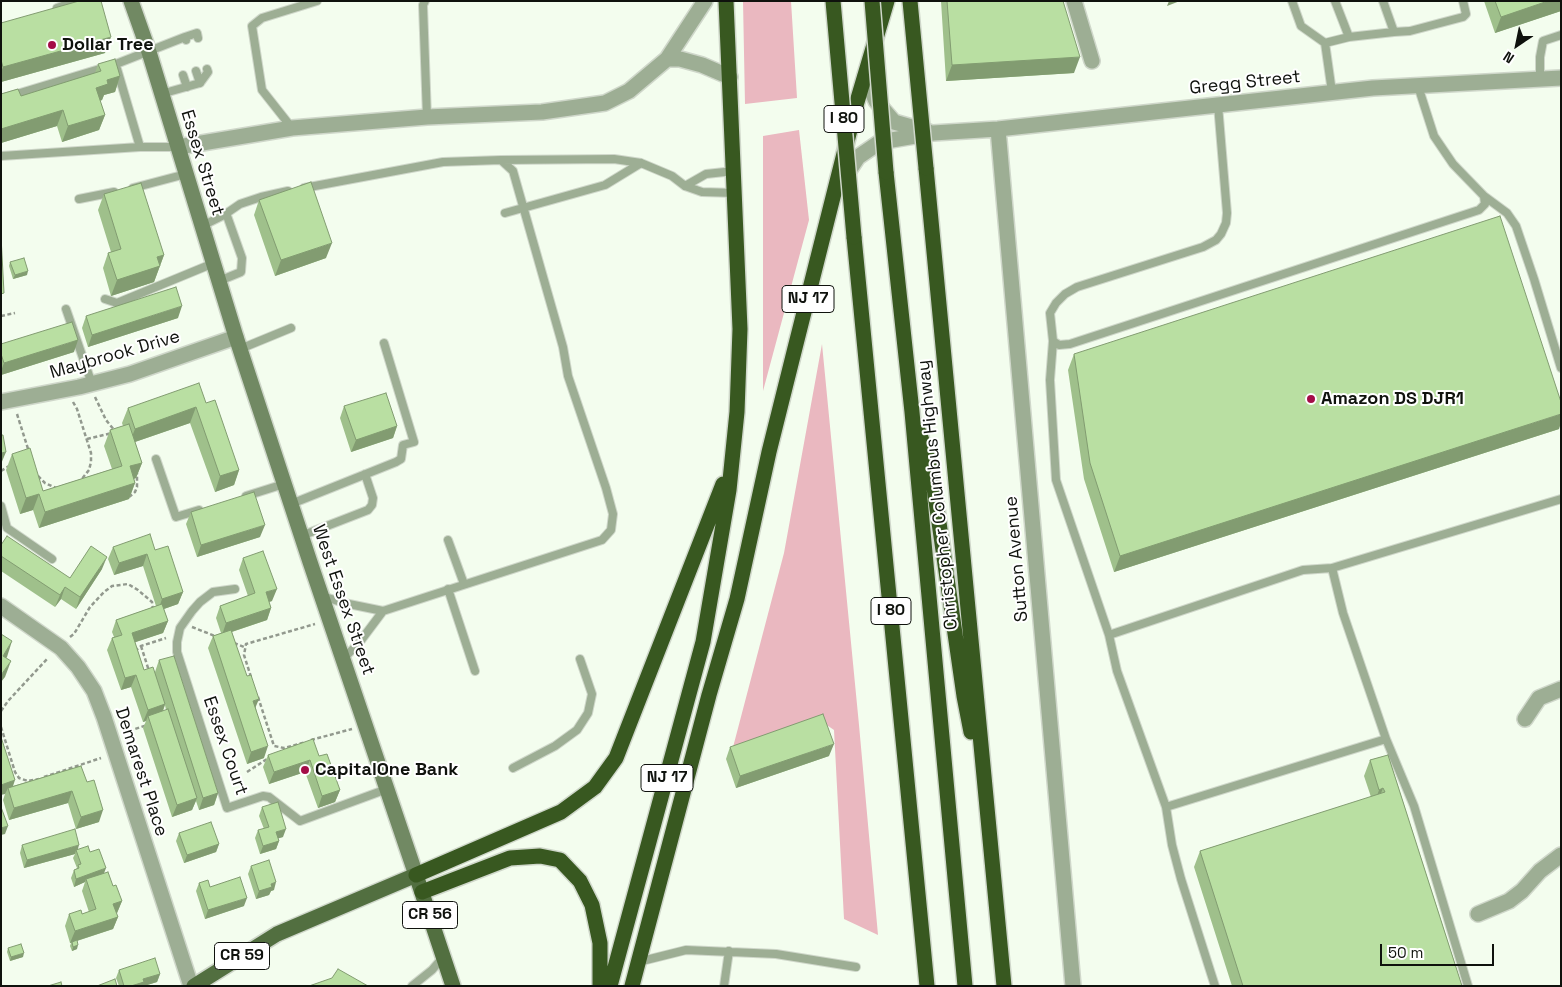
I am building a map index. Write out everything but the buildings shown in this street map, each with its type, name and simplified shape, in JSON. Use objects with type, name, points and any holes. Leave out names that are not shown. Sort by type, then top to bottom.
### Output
[{"type":"highway","name":"NJ 17","points":[[610,986],[703,642],[729,490],[737,412],[740,329],[726,1]]},
{"type":"highway","name":"I 80","points":[[833,1],[854,237],[927,986]]},
{"type":"highway","name":"Christopher Columbus Highway","points":[[872,1],[886,172],[912,412],[965,986]]},
{"type":"highway","name":"NJ 17","points":[[632,986],[708,695],[737,599],[769,452],[865,76],[887,1]]},
{"type":"highway","name":"Christopher Columbus Highway","points":[[910,1],[1004,986]]},
{"type":"highway","points":[[912,412],[931,467],[964,696],[985,798]]},
{"type":"highway","points":[[416,875],[562,812],[595,787],[616,758],[732,462]]},
{"type":"highway","points":[[422,892],[510,858],[540,856],[560,860],[580,881],[592,905],[600,943],[600,986]]},
{"type":"main road","name":"Essex Street","points":[[131,1],[149,52],[238,343]]},
{"type":"main road","name":"West Essex Street","points":[[238,343],[329,620],[416,875]]},
{"type":"main road","name":"CR 56","points":[[416,875],[453,986]]},
{"type":"main road","name":"CR 59","points":[[193,986],[277,934],[416,875]]},
{"type":"street","points":[[178,147],[292,128],[427,117],[542,112],[605,103],[629,91],[666,59],[705,1]]},
{"type":"street","points":[[1074,1],[1092,61]]},
{"type":"street","points":[[666,59],[680,59],[702,65],[730,77]]},
{"type":"street","name":"Gregg Street","points":[[865,76],[876,101],[894,122],[933,133]]},
{"type":"street","name":"Gregg Street","points":[[835,191],[858,157],[880,142],[933,133],[998,129],[1373,88],[1561,78]]},
{"type":"street","name":"Sutton Avenue","points":[[998,129],[1073,986]]},
{"type":"street","name":"Maybrook Drive","points":[[6,401],[66,390],[130,374],[238,343]]},
{"type":"street","name":"Demarest Place","points":[[1,606],[58,646],[78,667],[94,691],[193,986]]},
{"type":"street","points":[[1525,719],[1539,698],[1561,689]]},
{"type":"street","points":[[1478,914],[1509,902],[1540,871],[1561,855]]},
{"type":"lane","points":[[48,11],[76,1]]},
{"type":"lane","points":[[292,128],[262,90],[252,26],[262,18],[316,1]]},
{"type":"lane","points":[[425,1],[423,5],[427,117]]},
{"type":"lane","points":[[1292,1],[1301,26],[1325,43],[1332,92]]},
{"type":"lane","points":[[1335,1],[1349,37]]},
{"type":"lane","points":[[1383,1],[1394,32]]},
{"type":"lane","points":[[1325,43],[1349,37],[1410,31],[1463,17],[1466,14],[1463,1]]},
{"type":"lane","points":[[1,99],[116,64],[173,44],[197,33],[198,38]]},
{"type":"lane","points":[[1540,79],[1540,56],[1543,41],[1561,35]]},
{"type":"lane","points":[[116,64],[140,147]]},
{"type":"lane","points":[[161,94],[200,83],[208,72],[207,69]]},
{"type":"lane","points":[[196,71],[200,83]]},
{"type":"lane","points":[[183,75],[187,87]]},
{"type":"lane","points":[[1418,86],[1434,136],[1453,164],[1484,196],[1507,213],[1516,226],[1561,368]]},
{"type":"lane","points":[[1215,986],[1181,879],[1172,845],[1166,807],[1118,671],[1109,636],[1056,480],[1050,380],[1053,340],[1050,313],[1065,294],[1078,287],[1203,247],[1216,240],[1221,234],[1226,223],[1227,213],[1218,105]]},
{"type":"lane","points":[[1,156],[140,147],[178,147]]},
{"type":"lane","points":[[202,226],[226,214],[240,204],[261,196],[443,162],[614,159],[641,163],[672,176],[685,186],[702,192],[734,193]]},
{"type":"lane","points":[[321,596],[384,611],[602,540],[611,530],[613,514],[606,488],[568,376],[564,350],[513,171],[501,160]]},
{"type":"lane","points":[[505,212],[605,185],[641,163]]},
{"type":"lane","points":[[685,186],[706,174],[734,171]]},
{"type":"lane","points":[[78,199],[140,187],[186,174]]},
{"type":"lane","points":[[1053,340],[1059,345],[1070,344],[1479,210],[1484,204],[1484,196]]},
{"type":"lane","points":[[219,281],[241,272],[242,258],[226,214]]},
{"type":"lane","points":[[105,299],[117,303],[214,264]]},
{"type":"lane","points":[[66,309],[90,384]]},
{"type":"lane","points":[[238,343],[291,328]]},
{"type":"lane","points":[[291,504],[401,459],[403,445],[414,442],[384,344]]},
{"type":"lane","points":[[156,459],[176,518],[203,509]]},
{"type":"lane","points":[[302,536],[368,510],[372,505],[373,498],[366,474]]},
{"type":"lane","points":[[239,498],[284,484]]},
{"type":"lane","points":[[1109,636],[1303,570],[1332,568],[1561,499]]},
{"type":"lane","points":[[1,506],[8,528],[52,558]]},
{"type":"lane","points":[[1,535],[8,528]]},
{"type":"lane","points":[[448,540],[464,584]]},
{"type":"lane","points":[[1332,568],[1343,613],[1386,739],[1414,806],[1468,986]]},
{"type":"lane","name":"Essex Court","points":[[235,589],[213,592],[192,611],[177,634],[177,652],[228,808],[263,796],[269,796],[300,821],[387,790]]},
{"type":"lane","points":[[448,589],[475,671]]},
{"type":"lane","points":[[343,659],[359,643],[384,611]]},
{"type":"lane","points":[[513,768],[555,746],[577,730],[588,713],[592,694],[580,659]]},
{"type":"lane","points":[[1166,807],[1386,739]]},
{"type":"lane","points":[[638,962],[686,950],[729,951],[776,954],[856,968]]},
{"type":"lane","points":[[724,986],[729,951]]},
{"type":"lane","points":[[412,986],[432,970],[444,956]]},
{"type":"path","points":[[1,316],[15,313]]},
{"type":"path","points":[[87,439],[116,432],[106,420],[90,384]]},
{"type":"path","points":[[66,390],[78,409],[87,439],[91,462],[89,470],[80,482]]},
{"type":"path","points":[[6,401],[31,456]]},
{"type":"path","points":[[1,471],[16,463]]},
{"type":"path","points":[[129,498],[137,487],[138,479],[135,467]]},
{"type":"path","points":[[36,471],[40,479],[45,483],[59,488]]},
{"type":"path","points":[[1,711],[58,646],[74,634],[90,607],[112,586],[128,584],[138,590],[152,602],[153,612]]},
{"type":"path","points":[[253,682],[244,655],[246,644],[329,620]]},
{"type":"path","points":[[182,624],[218,637]]},
{"type":"path","points":[[132,657],[137,648],[168,638]]},
{"type":"path","points":[[227,640],[244,647]]},
{"type":"path","points":[[141,646],[149,671],[156,669]]},
{"type":"path","points":[[256,691],[274,746],[278,748],[365,726]]},
{"type":"path","points":[[110,737],[156,722]]},
{"type":"path","points":[[1,726],[15,772],[18,778],[23,780],[38,779],[116,754]]},
{"type":"path","points":[[246,772],[264,762],[272,754]]},
{"type":"path","points":[[19,785],[23,780]]},
{"type":"shaded area","points":[[743,1],[791,1],[797,98],[745,104]]},
{"type":"shaded area","points":[[799,130],[809,220],[763,391],[763,136]]},
{"type":"shaded area","points":[[822,344],[878,935],[844,919],[834,730],[818,719],[732,751],[784,553]]},
{"type":"place","name":"Dollar Tree","points":[[52,45]]},
{"type":"place","name":"Amazon DS DJR1","points":[[1311,399]]},
{"type":"place","name":"CapitalOne Bank","points":[[305,770]]}]
